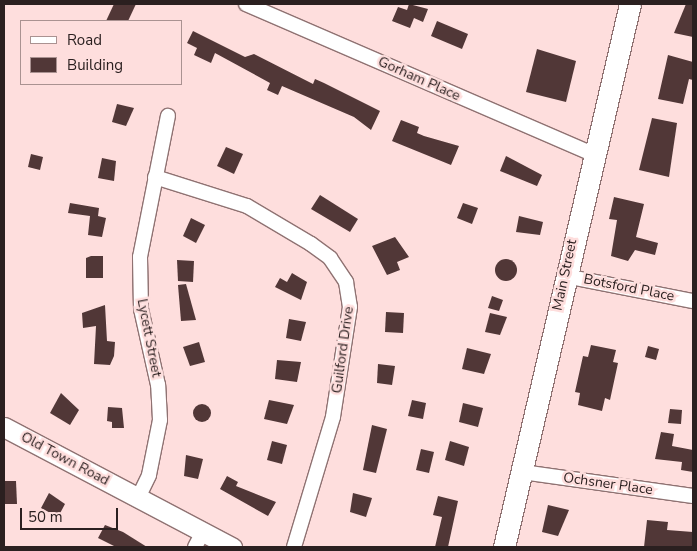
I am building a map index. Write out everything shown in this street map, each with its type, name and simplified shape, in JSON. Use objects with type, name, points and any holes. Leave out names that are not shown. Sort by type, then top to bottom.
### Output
[{"type":"main road","name":"Main Street","points":[[504,547],[592,154],[630,4]]},
{"type":"main road","name":"Old Town Road","points":[[4,427],[138,498],[199,540],[232,547]]},
{"type":"street","name":"Gorham Place","points":[[246,4],[592,154]]},
{"type":"street","name":"Lycett Street","points":[[138,498],[149,476],[160,420],[140,289],[144,225],[168,116]]},
{"type":"street","name":"Guilford Drive","points":[[155,177],[247,206],[311,244],[330,258],[346,282],[350,307],[333,418],[294,547]]},
{"type":"street","name":"Botsford Place","points":[[565,276],[693,301]]},
{"type":"street","name":"Ochsner Place","points":[[522,472],[693,496]]},
{"type":"building","points":[[114,4],[136,4],[128,20],[106,20]]},
{"type":"building","points":[[409,4],[428,9],[423,22],[414,18],[410,28],[392,21],[398,7],[407,10]]},
{"type":"building","points":[[686,4],[693,4],[693,37],[674,33]]},
{"type":"building","points":[[437,21],[468,34],[462,49],[431,36]]},
{"type":"building","points":[[193,31],[245,57],[254,54],[313,84],[315,79],[380,111],[371,130],[354,117],[282,86],[278,95],[267,90],[270,83],[215,53],[211,63],[194,55],[197,48],[187,43]]},
{"type":"building","points":[[537,49],[576,61],[566,102],[526,92]]},
{"type":"building","points":[[668,55],[693,62],[693,80],[689,79],[683,104],[658,99]]},
{"type":"building","points":[[117,104],[134,108],[126,126],[112,122]]},
{"type":"building","points":[[652,118],[677,123],[669,177],[639,170]]},
{"type":"building","points":[[401,120],[419,127],[417,133],[459,146],[451,165],[392,141]]},
{"type":"building","points":[[226,147],[243,154],[234,174],[217,166]]},
{"type":"building","points":[[31,154],[43,157],[40,170],[28,167]]},
{"type":"building","points":[[506,156],[542,175],[537,186],[500,171]]},
{"type":"building","points":[[102,158],[116,161],[114,181],[98,178]]},
{"type":"building","points":[[320,195],[358,219],[350,232],[311,209]]},
{"type":"building","points":[[614,197],[644,204],[636,237],[658,243],[655,255],[635,250],[628,261],[611,256],[617,220],[609,219]]},
{"type":"building","points":[[70,203],[99,208],[98,216],[106,218],[102,237],[88,235],[90,216],[68,213]]},
{"type":"building","points":[[463,203],[478,208],[472,224],[457,218]]},
{"type":"building","points":[[519,216],[543,222],[540,235],[516,232]]},
{"type":"building","points":[[191,218],[205,225],[196,243],[183,236]]},
{"type":"building","points":[[395,237],[409,257],[397,262],[400,270],[387,275],[372,246]]},
{"type":"building","points":[[103,256],[103,278],[86,278],[86,258]]},
{"type":"building","points":[[506,259],[514,262],[517,270],[514,278],[506,281],[498,278],[495,270],[498,262]]},
{"type":"building","points":[[177,260],[194,261],[193,282],[178,281]]},
{"type":"building","points":[[292,273],[307,282],[301,300],[275,287],[280,278],[287,282]]},
{"type":"building","points":[[186,284],[196,320],[181,321],[178,285]]},
{"type":"building","points":[[492,296],[503,300],[499,311],[488,308]]},
{"type":"building","points":[[105,305],[107,341],[115,342],[114,356],[110,365],[94,364],[96,326],[83,328],[82,313]]},
{"type":"building","points":[[386,312],[404,313],[403,333],[385,332]]},
{"type":"building","points":[[490,313],[507,317],[500,335],[485,332]]},
{"type":"building","points":[[289,319],[306,322],[301,341],[286,338]]},
{"type":"building","points":[[199,342],[205,362],[190,366],[183,347]]},
{"type":"building","points":[[591,345],[616,350],[613,362],[618,363],[610,400],[605,398],[602,411],[578,405],[580,393],[575,392],[583,356],[588,357]]},
{"type":"building","points":[[648,346],[659,349],[656,360],[645,357]]},
{"type":"building","points":[[467,348],[491,354],[484,374],[462,369]]},
{"type":"building","points":[[277,360],[301,362],[297,382],[275,379]]},
{"type":"building","points":[[378,364],[395,366],[392,385],[377,383]]},
{"type":"building","points":[[61,393],[79,410],[70,425],[50,413]]},
{"type":"building","points":[[269,400],[294,405],[287,424],[264,419]]},
{"type":"building","points":[[412,400],[426,403],[423,419],[408,416]]},
{"type":"building","points":[[463,403],[483,408],[478,427],[459,422]]},
{"type":"building","points":[[202,404],[210,409],[211,413],[206,421],[202,422],[194,417],[193,413],[198,405]]},
{"type":"building","points":[[108,407],[122,408],[124,428],[112,428],[112,422],[107,421]]},
{"type":"building","points":[[670,409],[682,410],[681,424],[668,423]]},
{"type":"building","points":[[372,425],[387,429],[376,473],[363,470]]},
{"type":"building","points":[[661,432],[674,434],[672,446],[693,450],[693,472],[681,470],[682,462],[655,459]]},
{"type":"building","points":[[272,441],[287,445],[282,464],[267,460]]},
{"type":"building","points":[[450,441],[469,447],[464,466],[445,460]]},
{"type":"building","points":[[421,449],[434,452],[429,473],[416,470]]},
{"type":"building","points":[[186,455],[203,459],[198,479],[184,476]]},
{"type":"building","points":[[227,476],[238,482],[236,486],[276,502],[268,516],[220,489]]},
{"type":"building","points":[[4,481],[16,481],[17,504],[4,504]]},
{"type":"building","points":[[49,493],[65,504],[58,517],[41,508]]},
{"type":"building","points":[[353,493],[372,498],[366,517],[350,512]]},
{"type":"building","points":[[438,496],[458,501],[448,547],[435,547],[442,517],[433,515]]},
{"type":"building","points":[[548,505],[569,510],[558,536],[542,532]]},
{"type":"building","points":[[647,520],[668,522],[667,530],[693,532],[692,547],[644,547]]},
{"type":"building","points":[[105,525],[123,532],[147,547],[116,547],[98,538]]}]
